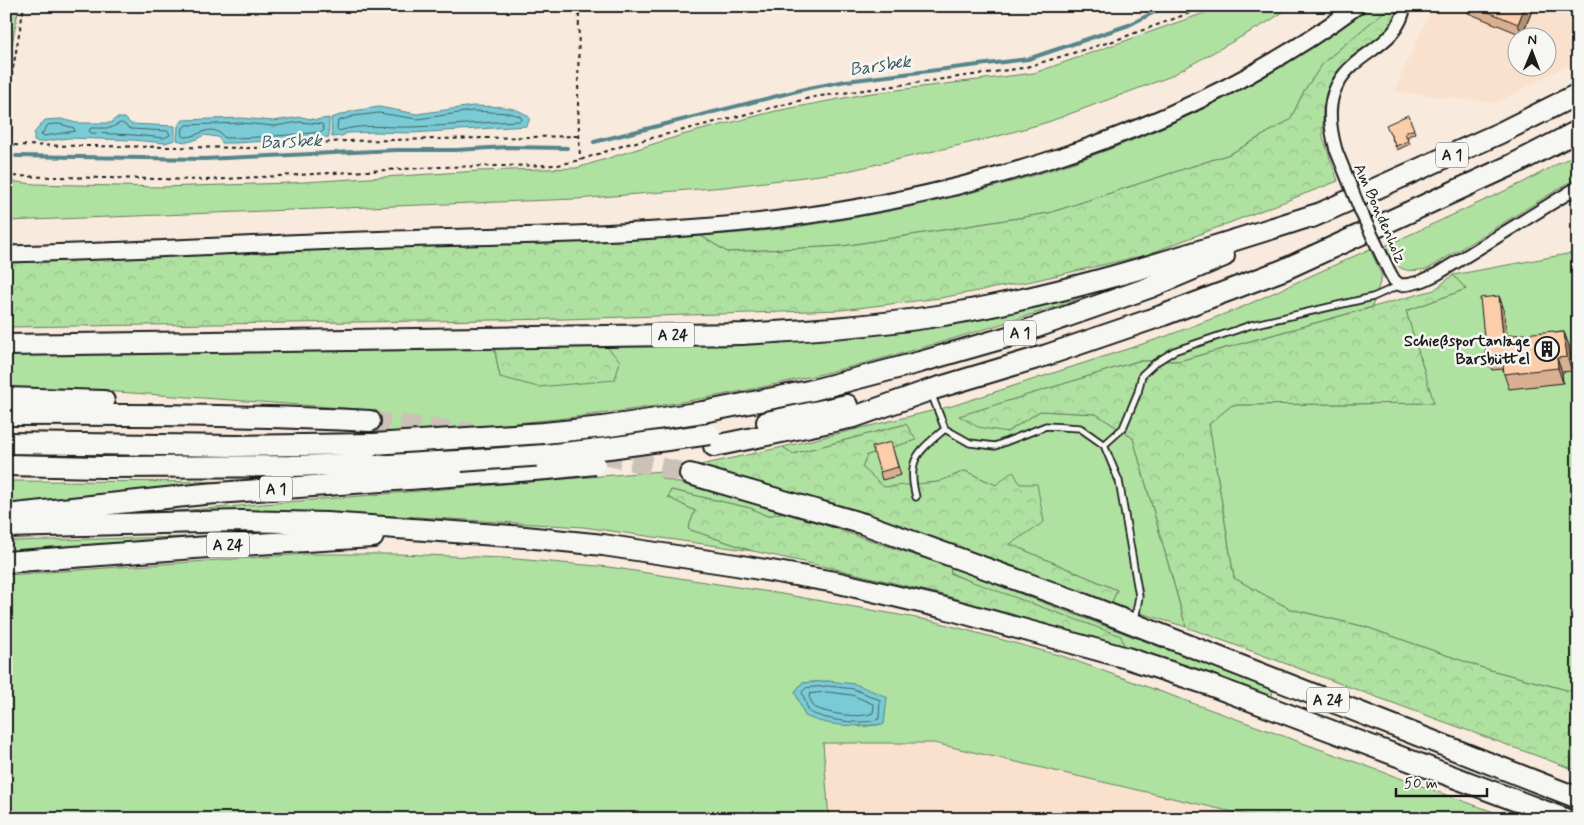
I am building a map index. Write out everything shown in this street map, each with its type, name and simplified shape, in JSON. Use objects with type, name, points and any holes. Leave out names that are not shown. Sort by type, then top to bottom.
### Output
[{"type":"highway","name":"A 1","points":[[6,443],[236,446],[374,444],[544,434],[703,412],[809,392],[1011,336],[1152,288],[1500,133],[1578,94]]},
{"type":"highway","name":"A 1","points":[[6,515],[204,494],[547,469],[613,462],[712,440],[854,417],[930,390],[1056,352],[1161,316],[1283,270],[1514,164],[1578,131]]},
{"type":"highway","name":"A 24","points":[[6,346],[743,334],[841,327],[937,316],[1028,298],[1174,260],[1324,212]]},
{"type":"highway","points":[[6,398],[112,401],[286,417]]},
{"type":"highway","points":[[6,415],[112,414],[286,417],[370,421]]},
{"type":"highway","name":"A 1","points":[[6,465],[282,466],[461,461],[712,440]]},
{"type":"highway","name":"A 24","points":[[690,474],[864,524],[1134,624],[1578,798]]},
{"type":"highway","name":"A 24","points":[[6,527],[240,521],[327,523],[525,537],[603,545],[727,563],[835,582],[941,606],[1127,658],[1207,684],[1565,819]]},
{"type":"highway","name":"A 24","points":[[6,562],[451,532]]},
{"type":"main road","points":[[6,254],[619,232],[703,227],[865,207],[1000,175],[1086,147],[1150,123],[1222,89],[1287,53],[1357,6]]},
{"type":"street","name":"Am Bondenholz","points":[[1406,6],[1403,17],[1392,34],[1374,51],[1353,65],[1342,78],[1334,93],[1330,107],[1331,131],[1336,150],[1361,212],[1394,280],[1400,285],[1410,285],[1437,274],[1578,187]]},
{"type":"lane","points":[[1104,445],[1123,428],[1138,392],[1142,375],[1174,350],[1251,325],[1372,297],[1400,285]]},
{"type":"lane","points":[[930,390],[945,429],[970,443],[995,446],[1046,426],[1080,428],[1104,445],[1119,481],[1139,596],[1134,624]]},
{"type":"lane","points":[[916,497],[912,480],[913,463],[922,449],[945,429]]},
{"type":"path","points":[[6,108],[24,6]]},
{"type":"path","points":[[579,6],[578,136],[580,160]]},
{"type":"path","points":[[6,176],[207,180],[439,167],[558,165],[580,160],[628,144],[814,97],[1023,68],[1113,41],[1209,6]]},
{"type":"path","points":[[6,145],[254,148],[345,140],[578,136]]},
{"type":"shaded area","points":[[1433,6],[1578,6],[1578,60],[1556,72],[1556,28],[1506,28],[1506,78],[1544,78],[1496,103],[1394,91]]},
{"type":"shaded area","points":[[823,743],[934,743],[1263,819],[829,819]]},
{"type":"green space","points":[[6,6],[19,6],[6,77]]},
{"type":"green space","points":[[1224,6],[1292,6],[1268,22],[1169,77],[1048,122],[995,137],[843,172],[725,187],[576,199],[6,221],[6,181],[35,184],[161,187],[289,183],[479,171],[577,168],[682,135],[776,111],[865,94],[1034,73]]},
{"type":"green space","points":[[1370,6],[1395,6],[1386,10],[1324,62],[1304,91],[1290,120],[1230,154],[1049,213],[843,246],[727,252],[701,236],[780,229],[859,217],[937,201],[1014,181],[1090,156],[1164,127],[1235,93],[1304,52]]},
{"type":"green space","points":[[1400,6],[1399,15],[1389,30],[1336,72],[1326,93],[1323,110],[1323,137],[1338,181],[1146,255],[1032,281],[940,298],[841,310],[565,319],[6,327],[6,259],[701,236],[727,252],[843,246],[1049,213],[1230,154],[1290,120],[1304,91],[1324,62],[1386,10]]},
{"type":"green space","points":[[1578,153],[1578,177],[1428,269],[1406,270],[1401,268],[1393,260],[1385,246],[1522,183]]},
{"type":"green space","points":[[1370,249],[1382,276],[1372,307],[1179,361],[1138,361],[960,416],[1007,432],[1040,411],[1096,414],[1133,438],[1186,627],[1111,604],[1117,590],[1010,544],[996,485],[965,471],[938,482],[884,488],[862,467],[867,455],[915,440],[906,424],[793,454],[783,447],[952,406],[1164,337],[1240,308]]},
{"type":"green space","points":[[1578,252],[1578,693],[1483,668],[1366,627],[1290,609],[1234,578],[1209,424],[1232,405],[1433,403],[1406,311],[1466,289],[1453,275]]},
{"type":"green space","points":[[1453,275],[1466,289],[1406,311],[1434,403],[1232,405],[1209,424],[1234,578],[1290,609],[1366,627],[1483,668],[1578,693],[1578,771],[1186,627],[1133,438],[1096,414],[1040,411],[1007,432],[978,427],[959,416],[1138,361],[1179,361],[1434,290]]},
{"type":"green space","points":[[1083,294],[1085,297],[974,333],[786,382],[735,393],[631,410],[474,427],[369,433],[371,410],[118,392],[6,388],[6,353],[494,347],[500,377],[606,346]]},
{"type":"green space","points":[[606,346],[620,361],[615,380],[538,387],[500,377],[494,347]]},
{"type":"green space","points":[[906,424],[916,440],[867,455],[862,467],[884,487],[938,482],[965,471],[996,485],[1013,471],[1020,484],[1037,484],[1044,522],[1010,544],[1117,590],[1111,604],[861,511],[696,466],[783,447],[793,454]]},
{"type":"green space","points":[[662,471],[661,478],[786,512],[767,516],[750,508],[671,490],[668,497],[695,511],[688,529],[753,551],[583,527],[400,516],[154,513]]},
{"type":"green space","points":[[6,481],[263,482],[6,504]]},
{"type":"green space","points":[[671,490],[750,508],[767,516],[786,512],[950,567],[951,574],[1121,636],[1126,651],[943,595],[753,551],[688,529],[695,511],[668,497]]},
{"type":"green space","points":[[234,536],[6,554],[6,541]]},
{"type":"green space","points":[[306,554],[398,554],[504,558],[609,567],[782,594],[933,621],[1062,656],[1513,819],[1263,819],[934,743],[823,743],[829,819],[6,819],[6,575]],"holes":[[[828,681],[884,724],[860,727],[795,692],[802,683]]]},
{"type":"green space","points":[[950,567],[1273,690],[1271,701],[1126,651],[951,573]]},
{"type":"water","points":[[473,106],[511,108],[530,118],[527,126],[410,133],[347,133],[342,136],[332,137],[331,118],[353,111],[379,107],[417,114]]},
{"type":"water","points":[[301,117],[316,120],[329,118],[329,137],[222,143],[218,137],[204,135],[191,141],[177,140],[178,126],[183,120],[241,118],[273,121]]},
{"type":"water","points":[[116,118],[125,118],[131,124],[175,126],[175,140],[165,143],[68,138],[40,142],[34,141],[34,133],[45,120],[61,119],[76,123],[111,123]]},
{"type":"water","points":[[828,681],[855,684],[887,697],[884,724],[843,725],[814,720],[805,716],[795,692],[802,683]]},
{"type":"building","points":[[1474,6],[1525,6],[1518,24]]},
{"type":"building","points":[[1408,115],[1414,129],[1405,133],[1408,141],[1396,146],[1386,125]]},
{"type":"building","name":"Schießsportanlage Barsbüttel","points":[[1499,296],[1503,336],[1554,331],[1554,333],[1564,332],[1567,357],[1557,358],[1558,368],[1504,374],[1502,354],[1486,356],[1480,298]]},
{"type":"building","points":[[891,442],[898,467],[880,472],[872,447]]},
{"type":"building","points":[[1276,815],[1286,819],[1275,819]]},
{"type":"waterway","name":"Barsbek","points":[[594,142],[809,88],[846,81],[1028,59],[1129,25],[1166,6]]},
{"type":"waterway","name":"Barsbek","points":[[16,156],[204,159],[396,150],[456,150],[507,147],[567,148]]},
{"type":"tunnel","points":[[370,421],[472,433]]},
{"type":"tunnel","points":[[513,439],[596,453],[690,474]]},
{"type":"place","name":"Schießsportanlage Barsbüttel","points":[[1547,349]]}]
